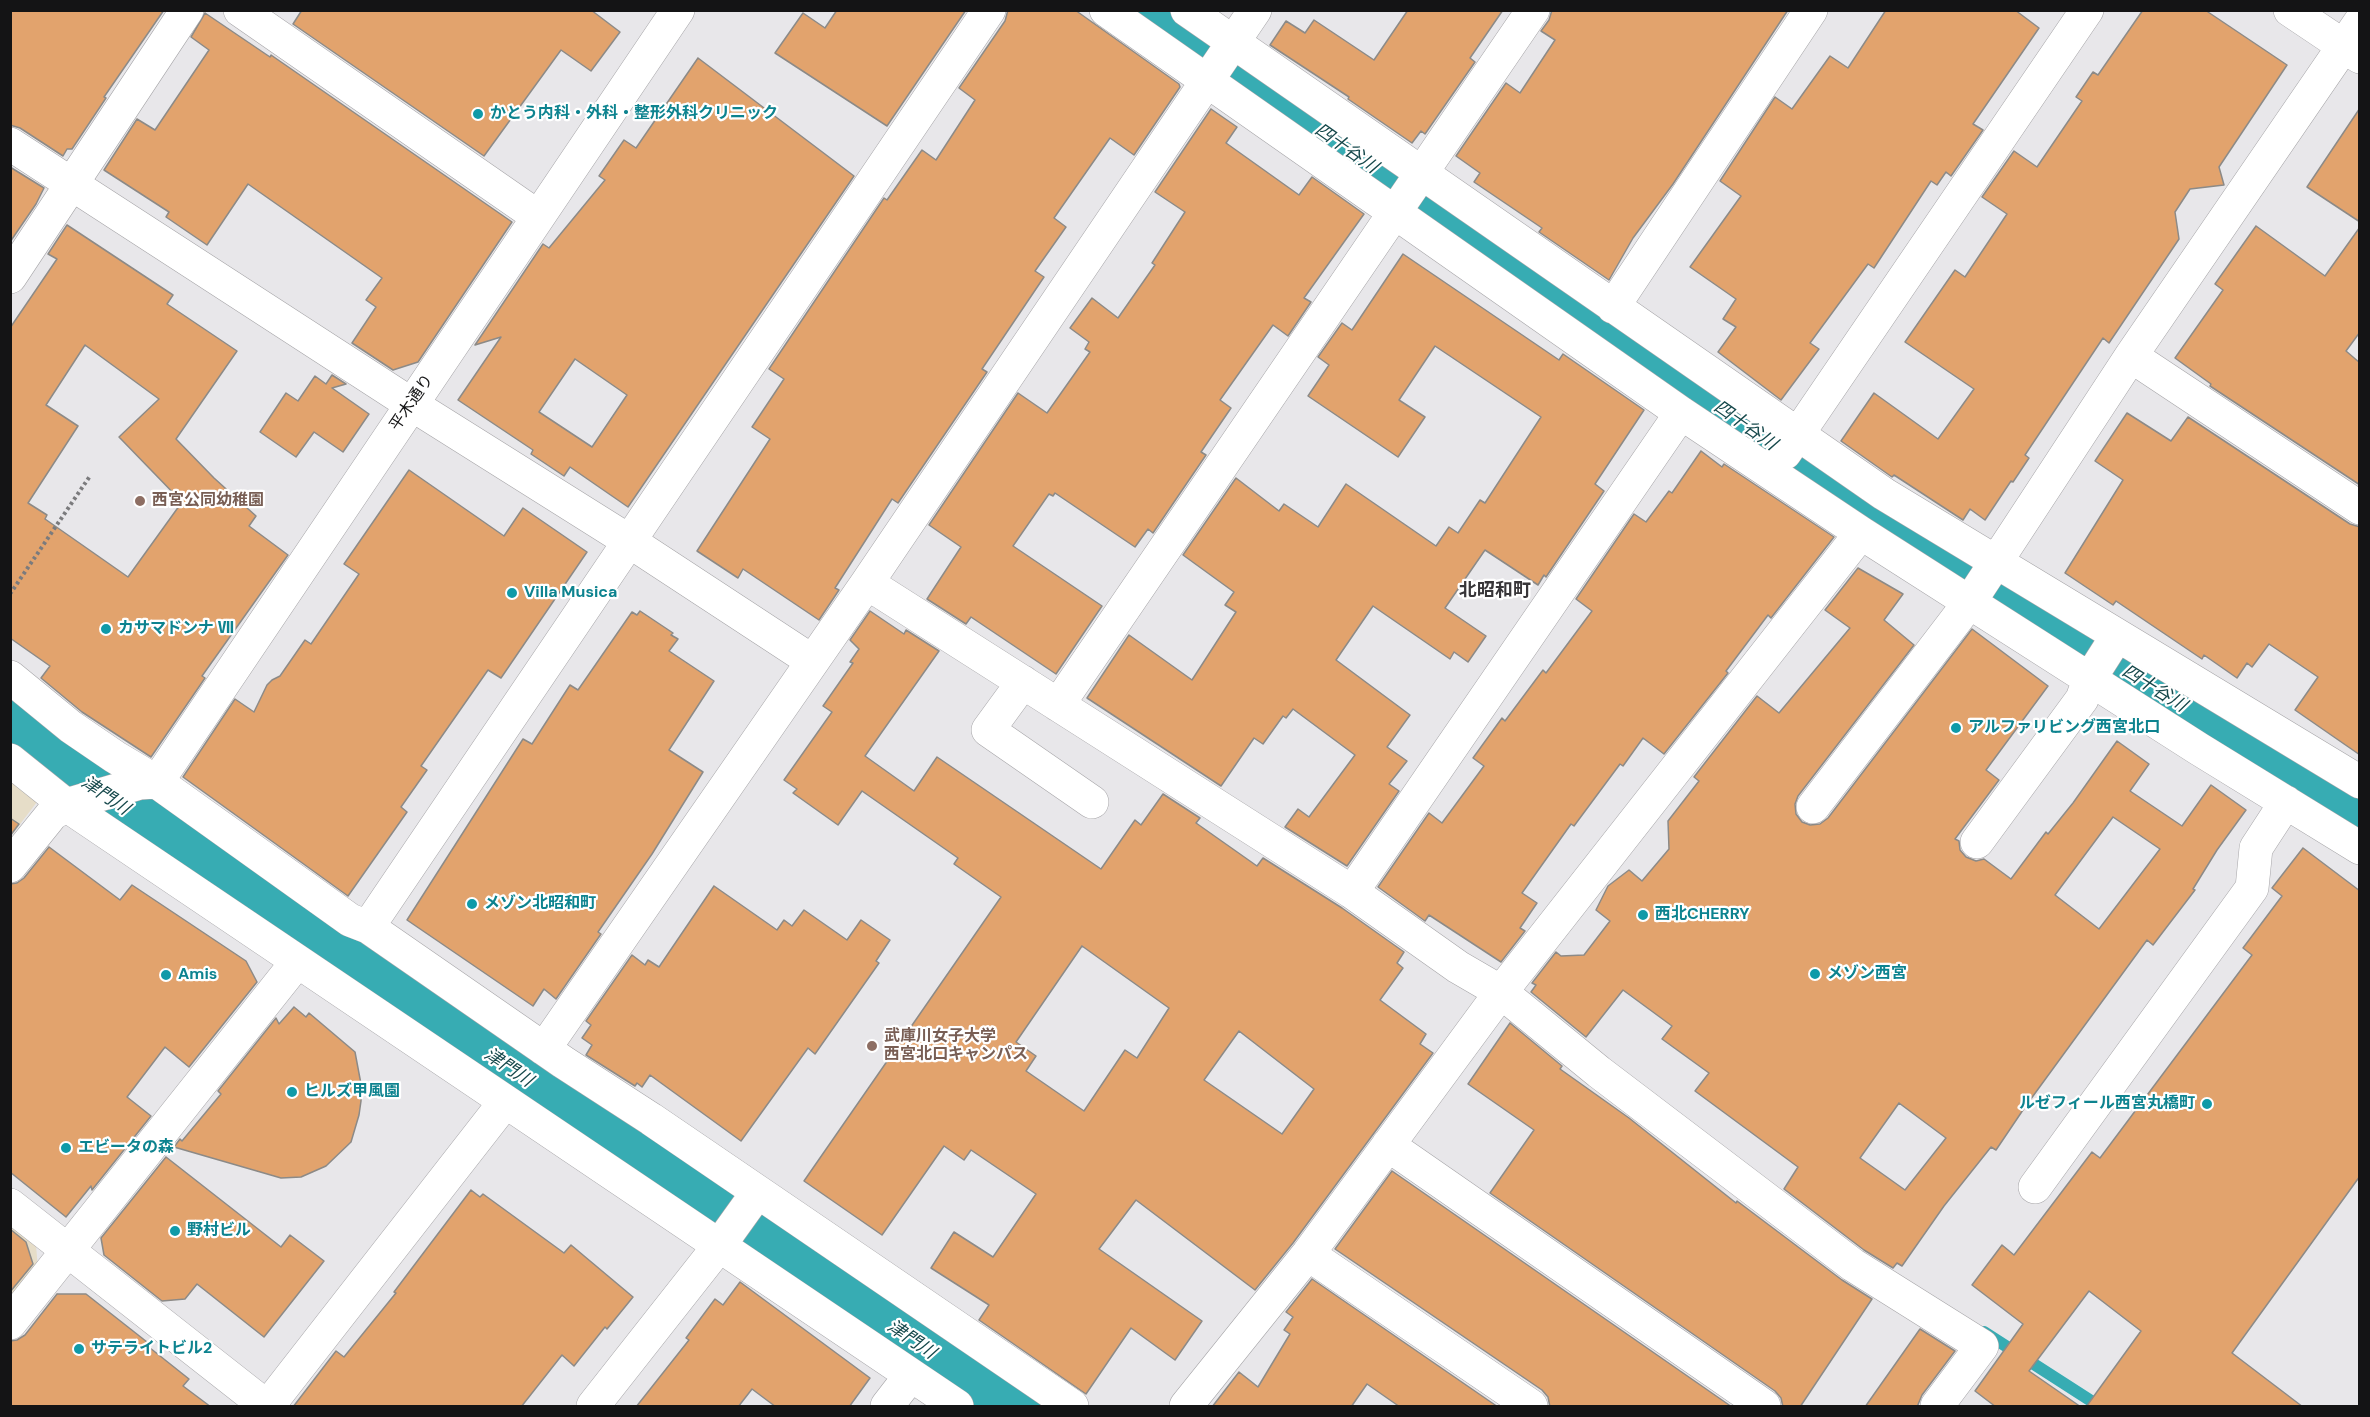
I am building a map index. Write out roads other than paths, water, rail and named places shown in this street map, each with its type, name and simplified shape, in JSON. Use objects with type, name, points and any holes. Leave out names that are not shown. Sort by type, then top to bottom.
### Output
[{"type":"street","points":[[10,277],[187,10]]},
{"type":"street","points":[[240,10],[537,216]]},
{"type":"street","name":"平木通り","points":[[149,783],[411,404],[678,10]]},
{"type":"street","points":[[368,927],[988,10]]},
{"type":"street","points":[[1106,10],[1219,62],[1407,194],[1681,413],[1861,533],[1983,582],[2103,658],[2360,782]]},
{"type":"street","points":[[1187,10],[1219,62],[1407,194],[1613,307],[1798,434],[1884,494],[1983,582],[2103,658],[2286,802],[2360,848]]},
{"type":"street","points":[[553,1055],[812,661],[1254,10]]},
{"type":"street","points":[[1058,705],[1533,10]]},
{"type":"street","points":[[1613,307],[1811,10]]},
{"type":"street","points":[[1771,473],[2087,10]]},
{"type":"street","points":[[1813,807],[1983,582],[2131,356],[2354,42],[2290,10]]},
{"type":"street","points":[[10,144],[812,661]]},
{"type":"street","points":[[2131,356],[2360,508]]},
{"type":"street","points":[[1352,892],[1681,413]]},
{"type":"street","points":[[1186,1407],[1308,1254],[1501,992],[1861,533]]},
{"type":"street","points":[[867,583],[1352,892],[1458,967],[1501,992],[1599,1072],[1853,1265],[1982,1346],[1937,1407]]},
{"type":"street","points":[[1977,842],[2082,699],[2103,658]]},
{"type":"street","points":[[10,677],[71,727],[149,783],[350,920],[368,927],[553,1055],[651,1119],[753,1197],[888,1281],[1072,1407]]},
{"type":"street","points":[[1023,682],[988,730],[1092,802]]},
{"type":"street","points":[[10,760],[297,962],[505,1102],[722,1242],[957,1407]]},
{"type":"street","points":[[10,866],[52,814],[74,803],[149,783]]},
{"type":"street","points":[[2035,1187],[2252,888],[2256,848],[2286,802]]},
{"type":"street","points":[[10,1323],[297,962]]},
{"type":"street","points":[[10,1205],[267,1407],[505,1102]]},
{"type":"street","points":[[1388,1145],[1764,1407]]},
{"type":"street","points":[[593,1407],[722,1242],[753,1197]]},
{"type":"street","points":[[1308,1254],[1531,1407]]},
{"type":"street","points":[[886,1407],[911,1375]]},
{"type":"waterway","name":"四十谷川","points":[[1146,10],[1861,506],[2360,817]]},
{"type":"waterway","name":"津門川","points":[[10,723],[73,775],[1010,1406]]},
{"type":"waterway","points":[[1984,1332],[2099,1406]]},
{"type":"place","name":"かとう内科・外科・整形外科クリニック","points":[[478,114]]},
{"type":"place","name":"西宮公同幼稚園","points":[[140,501]]},
{"type":"place","name":"Villa Musica","points":[[512,593]]},
{"type":"place","name":"カサマドンナ Ⅶ","points":[[106,629]]},
{"type":"place","name":"アルファリビング西宮北口","points":[[1956,728]]},
{"type":"place","name":"メゾン北昭和町","points":[[472,904]]},
{"type":"place","name":"西北CHERRY","points":[[1643,915]]},
{"type":"place","name":"メゾン西宮","points":[[1815,974]]},
{"type":"place","name":"Amis","points":[[166,975]]},
{"type":"place","name":"武庫川女子大学 西宮北口キャンパス","points":[[872,1046]]},
{"type":"place","name":"ヒルズ甲風園","points":[[292,1092]]},
{"type":"place","name":"ルゼフィール西宮丸橋町","points":[[2207,1104]]},
{"type":"place","name":"エビータの森","points":[[66,1148]]},
{"type":"place","name":"野村ビル","points":[[175,1231]]},
{"type":"place","name":"サテライトビル2","points":[[79,1349]]},
{"type":"district","name":"北昭和町","points":[[1495,591]]}]
